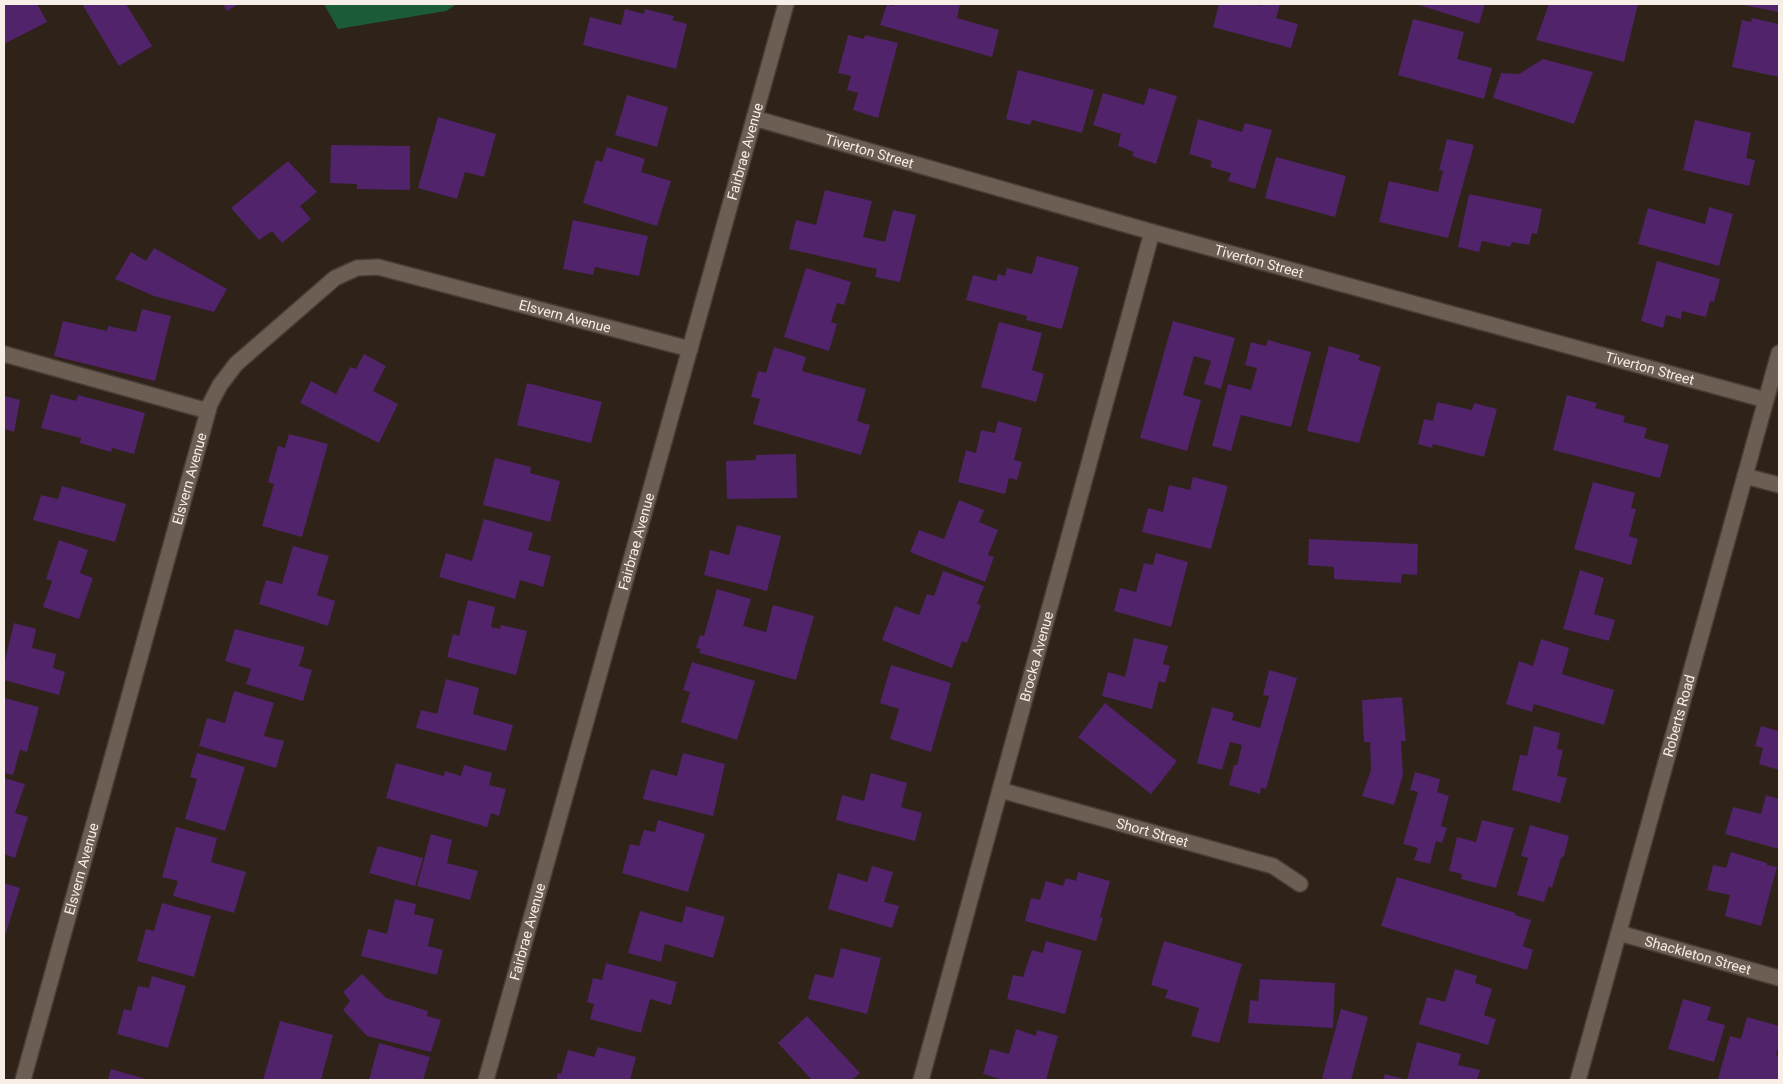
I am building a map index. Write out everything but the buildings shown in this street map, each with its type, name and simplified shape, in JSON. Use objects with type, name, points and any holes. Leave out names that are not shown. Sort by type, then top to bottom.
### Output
[{"type":"street","name":"Fairbrae Avenue","points":[[486,1080],[786,4]]},
{"type":"street","name":"Tiverton Street","points":[[754,118],[1152,232],[1766,400]]},
{"type":"street","name":"Brocka Avenue","points":[[921,1080],[1152,232]]},
{"type":"street","name":"Elsvern Avenue","points":[[23,1080],[210,404],[220,385],[236,364],[335,278],[357,268],[378,267],[690,349]]},
{"type":"street","name":"Roberts Road","points":[[1578,1080],[1779,353]]},
{"type":"street","points":[[4,354],[208,411]]},
{"type":"street","points":[[1745,476],[1779,485]]},
{"type":"street","name":"Short Street","points":[[1000,790],[1272,866],[1300,884]]},
{"type":"street","name":"Shackleton Street","points":[[1619,933],[1779,978]]},
{"type":"green space","points":[[324,4],[457,4],[446,11],[338,29]]}]
